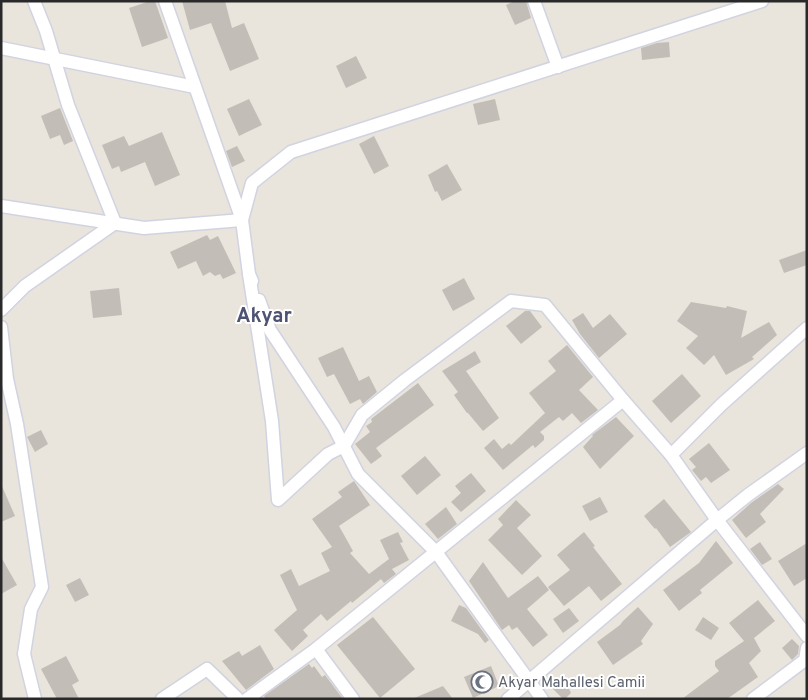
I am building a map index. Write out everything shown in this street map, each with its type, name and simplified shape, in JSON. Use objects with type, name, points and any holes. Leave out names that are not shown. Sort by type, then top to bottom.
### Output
[{"type":"street","points":[[34,1],[46,31],[68,105],[115,223]]},
{"type":"street","points":[[165,1],[242,220],[272,421],[278,500],[328,454],[344,446],[362,415],[405,380],[511,301],[545,305],[671,455],[717,520],[803,622],[807,636]]},
{"type":"street","points":[[534,1],[558,67]]},
{"type":"street","points":[[242,220],[252,183],[292,152],[762,1]]},
{"type":"street","points":[[1,48],[196,87]]},
{"type":"street","points":[[1,206],[144,228],[242,220]]},
{"type":"street","points":[[1,310],[25,286],[115,223]]},
{"type":"street","points":[[249,274],[270,330],[334,427],[358,474],[436,552],[542,699]]},
{"type":"street","points":[[1,327],[7,378],[17,424],[42,586],[31,609],[24,654],[34,699]]},
{"type":"street","points":[[671,455],[721,405],[807,328]]},
{"type":"street","points":[[247,699],[316,649],[623,400]]},
{"type":"street","points":[[508,699],[748,494],[807,453]]},
{"type":"street","points":[[753,699],[805,660],[807,648]]},
{"type":"street","points":[[316,649],[353,699]]},
{"type":"street","points":[[162,699],[207,669],[238,699]]},
{"type":"building","points":[[155,1],[168,38],[142,47],[129,8]]},
{"type":"building","points":[[182,1],[225,1],[232,28],[244,23],[259,59],[230,71],[211,23],[190,30]]},
{"type":"building","points":[[515,1],[526,1],[531,18],[515,25],[506,5]]},
{"type":"building","points":[[669,42],[670,57],[642,60],[641,48],[657,43]]},
{"type":"building","points":[[356,56],[367,78],[346,88],[336,66]]},
{"type":"building","points":[[249,99],[262,125],[239,136],[227,109]]},
{"type":"building","points":[[495,99],[500,120],[478,125],[473,104]]},
{"type":"building","points":[[60,108],[73,141],[64,145],[60,135],[50,139],[41,116]]},
{"type":"building","points":[[162,132],[180,175],[155,186],[145,162],[121,172],[119,166],[112,169],[102,145],[124,136],[129,146]]},
{"type":"building","points":[[374,136],[389,166],[374,174],[359,144]]},
{"type":"building","points":[[237,146],[245,161],[232,167],[226,151]]},
{"type":"building","points":[[447,164],[462,190],[442,201],[437,191],[435,192],[428,175]]},
{"type":"building","points":[[207,235],[210,240],[218,236],[236,273],[223,279],[220,274],[215,276],[210,272],[203,276],[196,261],[178,269],[170,252]]},
{"type":"building","points":[[807,250],[807,265],[784,273],[779,260]]},
{"type":"building","points":[[464,278],[475,299],[453,311],[442,290]]},
{"type":"building","points":[[119,288],[122,315],[93,318],[90,291]]},
{"type":"building","points":[[691,302],[726,308],[727,306],[747,311],[741,338],[769,322],[777,335],[752,357],[754,359],[726,375],[714,355],[704,365],[686,348],[698,336],[677,321]]},
{"type":"building","points":[[525,311],[530,311],[542,327],[521,344],[506,326]]},
{"type":"building","points":[[583,313],[593,328],[610,314],[627,334],[599,358],[580,334],[572,320]]},
{"type":"building","points":[[567,345],[593,377],[579,390],[598,410],[581,423],[572,413],[563,421],[559,417],[540,432],[544,436],[544,440],[535,448],[533,445],[503,470],[484,448],[494,439],[502,449],[509,443],[511,445],[545,413],[529,393],[556,371],[548,361]]},
{"type":"building","points":[[343,347],[359,381],[369,376],[377,392],[363,404],[360,399],[350,404],[334,374],[327,377],[318,358]]},
{"type":"building","points":[[475,351],[481,362],[466,371],[499,418],[483,431],[454,395],[458,392],[442,371]]},
{"type":"building","points":[[682,374],[701,396],[671,423],[652,401]]},
{"type":"building","points":[[418,383],[434,405],[376,448],[382,456],[371,464],[355,444],[370,432],[366,426],[372,422],[371,419]]},
{"type":"building","points":[[616,417],[634,436],[600,469],[583,447],[592,435]]},
{"type":"building","points":[[41,430],[48,444],[35,452],[27,437]]},
{"type":"building","points":[[709,443],[730,470],[711,483],[706,477],[701,481],[692,470],[696,467],[689,459]]},
{"type":"building","points":[[425,456],[441,475],[417,495],[401,476]]},
{"type":"building","points":[[471,473],[486,491],[461,512],[451,502],[461,493],[455,486]]},
{"type":"building","points":[[354,481],[370,505],[339,526],[353,551],[350,553],[369,574],[389,559],[380,540],[398,532],[403,542],[400,543],[409,560],[392,569],[396,574],[384,583],[381,579],[327,621],[321,614],[303,630],[308,636],[292,651],[274,630],[297,610],[280,575],[291,569],[299,586],[330,571],[321,553],[332,547],[312,519],[342,497],[338,492]]},
{"type":"building","points":[[1,484],[15,516],[1,522]]},
{"type":"building","points":[[778,484],[784,489],[760,514],[766,522],[746,538],[732,520],[751,503]]},
{"type":"building","points":[[600,497],[608,512],[590,521],[582,506]]},
{"type":"building","points":[[664,499],[691,532],[670,547],[644,516]]},
{"type":"building","points":[[516,500],[531,515],[517,528],[542,556],[522,575],[488,540],[503,525],[498,519]]},
{"type":"building","points":[[446,507],[457,524],[438,539],[425,524]]},
{"type":"building","points":[[584,532],[595,546],[593,547],[622,584],[601,601],[589,586],[564,606],[548,587],[570,570],[557,555]]},
{"type":"building","points":[[716,541],[733,563],[700,590],[702,593],[679,611],[663,590],[699,563]]},
{"type":"building","points":[[760,542],[772,559],[762,565],[750,549]]},
{"type":"building","points":[[807,543],[807,578],[794,586],[778,561]]},
{"type":"building","points":[[1,557],[17,585],[1,594]]},
{"type":"building","points":[[483,562],[508,598],[538,576],[549,590],[527,609],[548,635],[533,647],[517,627],[512,630],[509,625],[502,630],[469,581]]},
{"type":"building","points":[[80,578],[89,595],[75,602],[66,585]]},
{"type":"building","points":[[758,600],[775,621],[754,638],[761,651],[749,663],[758,677],[727,699],[682,699],[719,671],[715,666],[715,661],[744,641],[729,623]]},
{"type":"building","points":[[459,605],[466,608],[489,640],[485,643],[478,634],[451,621]]},
{"type":"building","points":[[638,607],[653,624],[641,641],[643,644],[613,665],[597,642],[620,625]]},
{"type":"building","points":[[569,608],[579,621],[563,633],[553,619]]},
{"type":"building","points":[[373,617],[415,669],[380,698],[337,645]]},
{"type":"building","points":[[703,617],[719,628],[711,640],[695,630]]},
{"type":"building","points":[[792,639],[799,646],[798,654],[792,660],[782,648]]},
{"type":"building","points":[[260,645],[274,669],[246,690],[222,661],[239,651],[242,656]]},
{"type":"building","points":[[66,656],[79,681],[72,685],[79,699],[57,699],[41,669]]},
{"type":"building","points":[[309,664],[312,668],[314,666],[322,677],[325,675],[343,699],[266,699],[264,696]]},
{"type":"building","name":"Akyar Mahallesi Camii","points":[[491,666],[499,686],[473,698],[464,677]]},
{"type":"building","points":[[563,676],[571,693],[565,699],[548,684]]},
{"type":"building","points":[[443,686],[453,699],[412,699]]},
{"type":"place","name":"Akyar Mahallesi Camii","points":[[482,682]]},
{"type":"district","name":"Akyar","points":[[264,315]]}]
